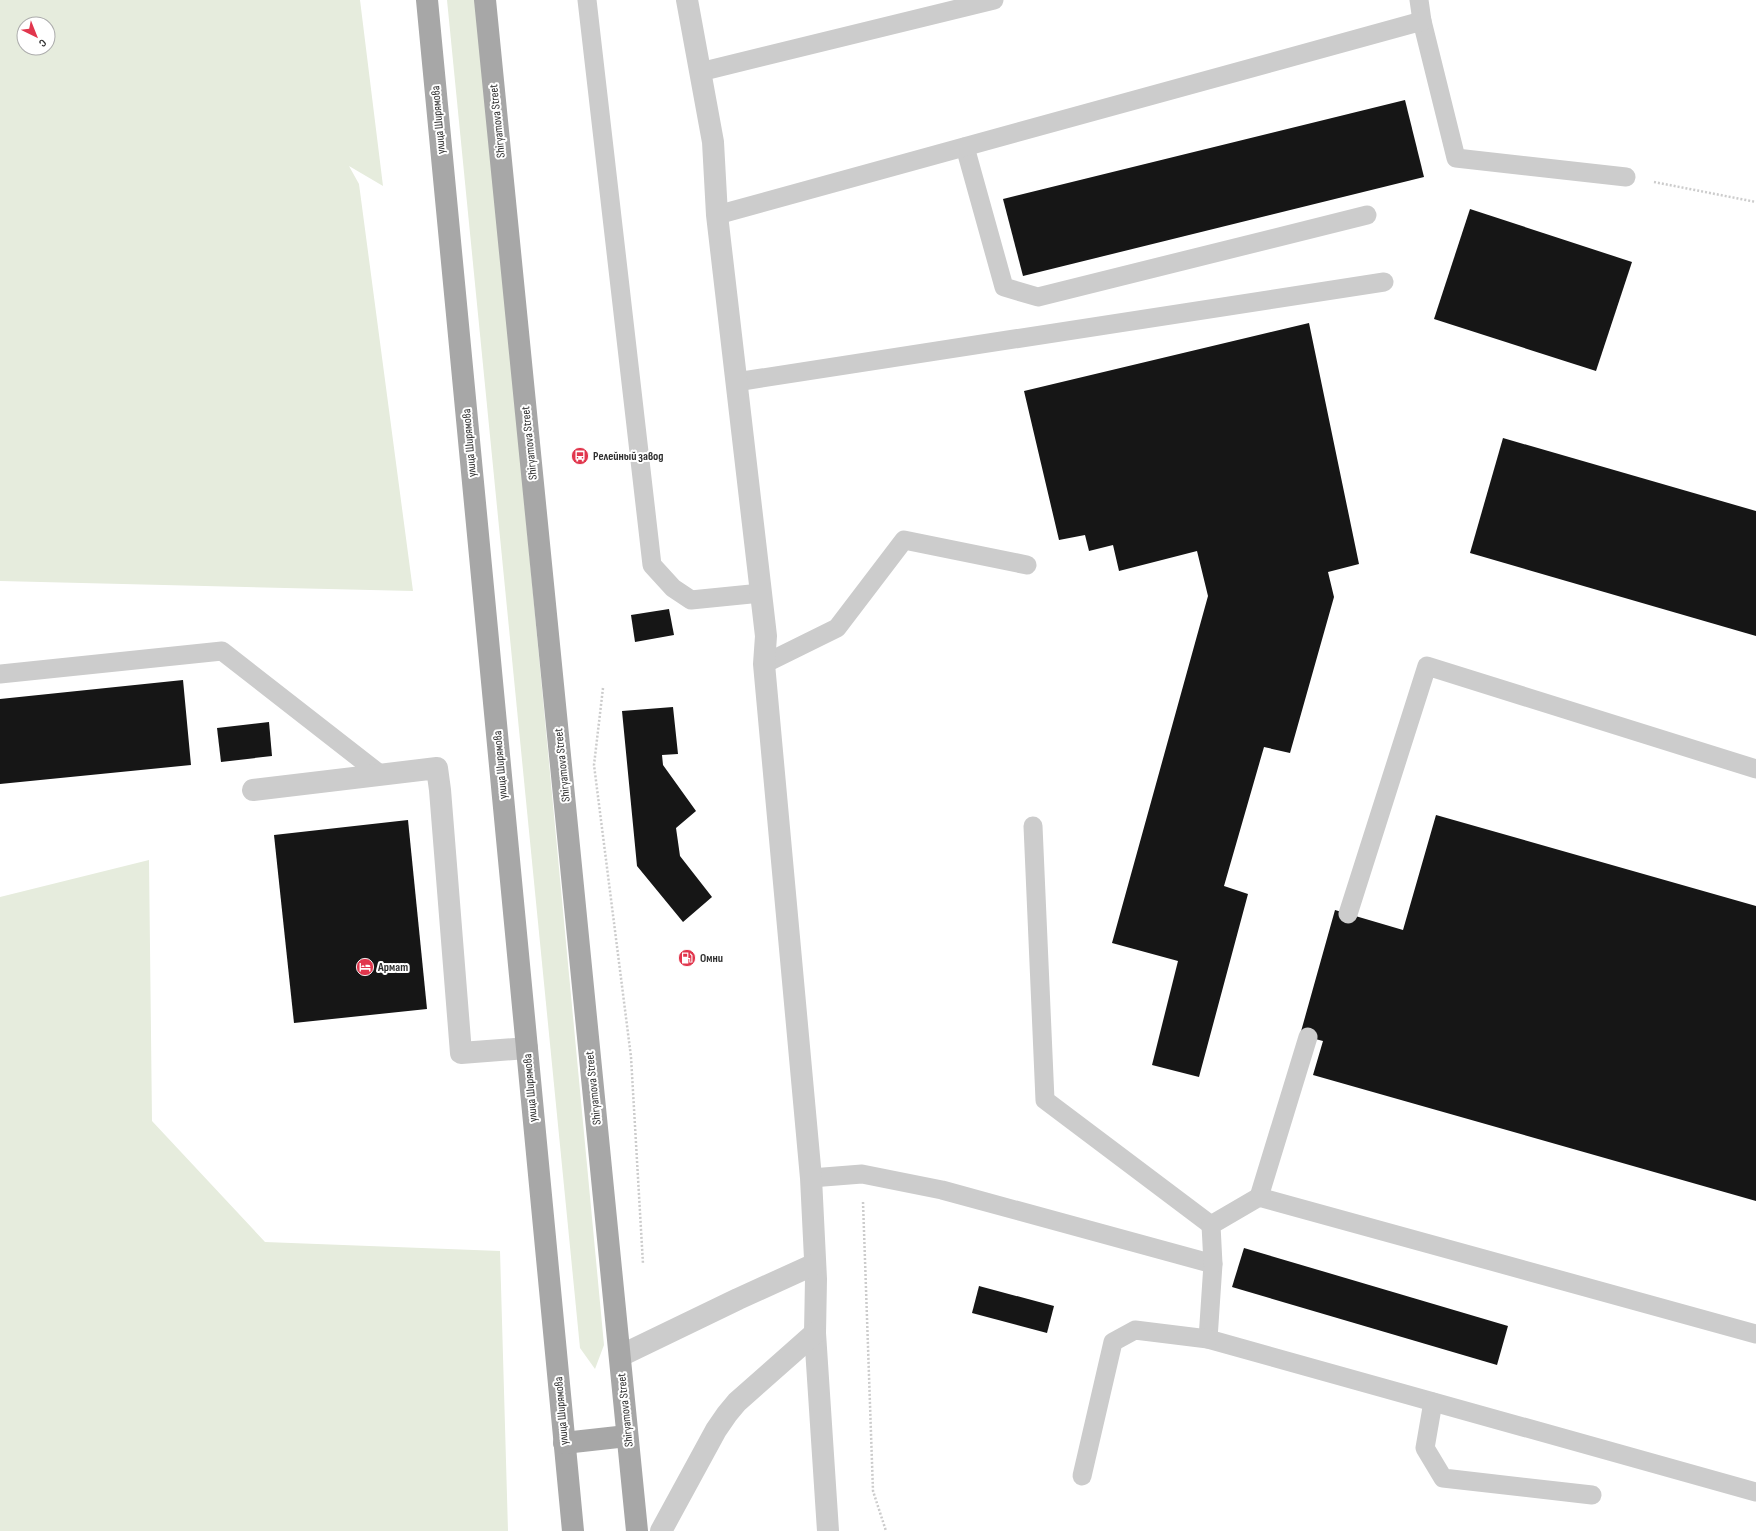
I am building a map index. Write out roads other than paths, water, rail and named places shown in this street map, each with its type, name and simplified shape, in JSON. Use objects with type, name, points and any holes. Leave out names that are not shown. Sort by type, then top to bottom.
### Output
[{"type":"main road","name":"улица Ширямова","points":[[427,0],[573,1531]]},
{"type":"main road","name":"Shiryamova Street","points":[[485,0],[637,1531]]},
{"type":"main road","points":[[564,1443],[628,1436]]},
{"type":"street","points":[[687,0],[713,142],[717,216],[766,636],[764,664],[811,1178],[815,1264],[815,1333],[828,1531]]},
{"type":"street","points":[[253,790],[437,768],[461,1053],[526,1048]]},
{"type":"street","points":[[620,1356],[738,1298],[815,1264]]},
{"type":"street","points":[[661,1531],[716,1430],[727,1414],[737,1402],[815,1333]]},
{"type":"lane","points":[[587,0],[652,565],[673,588],[691,600],[761,593]]},
{"type":"lane","points":[[700,72],[994,0]]},
{"type":"lane","points":[[1419,0],[1422,20],[1456,158],[1626,177]]},
{"type":"lane","points":[[717,216],[1422,20]]},
{"type":"lane","points":[[965,147],[1004,287],[1038,297],[1367,215]]},
{"type":"lane","points":[[736,382],[1384,282]]},
{"type":"lane","points":[[764,664],[838,628],[904,540],[1027,565]]},
{"type":"lane","points":[[0,674],[222,651],[381,775]]},
{"type":"lane","points":[[1348,914],[1427,666],[1756,769]]},
{"type":"lane","points":[[1033,826],[1045,1100],[1211,1225]]},
{"type":"lane","points":[[1211,1225],[1259,1197],[1308,1037]]},
{"type":"lane","points":[[811,1178],[862,1174],[942,1190],[1212,1264]]},
{"type":"lane","points":[[1259,1197],[1756,1334]]},
{"type":"lane","points":[[1208,1339],[1212,1264],[1211,1225]]},
{"type":"lane","points":[[1082,1476],[1113,1342],[1135,1330],[1208,1339],[1756,1492]]},
{"type":"lane","points":[[1433,1402],[1425,1448],[1443,1478],[1592,1495]]},
{"type":"place","name":"Релейный завод","points":[[580,456]]},
{"type":"place","name":"Омни","points":[[687,958]]},
{"type":"place","name":"Армат","points":[[365,967]]}]
